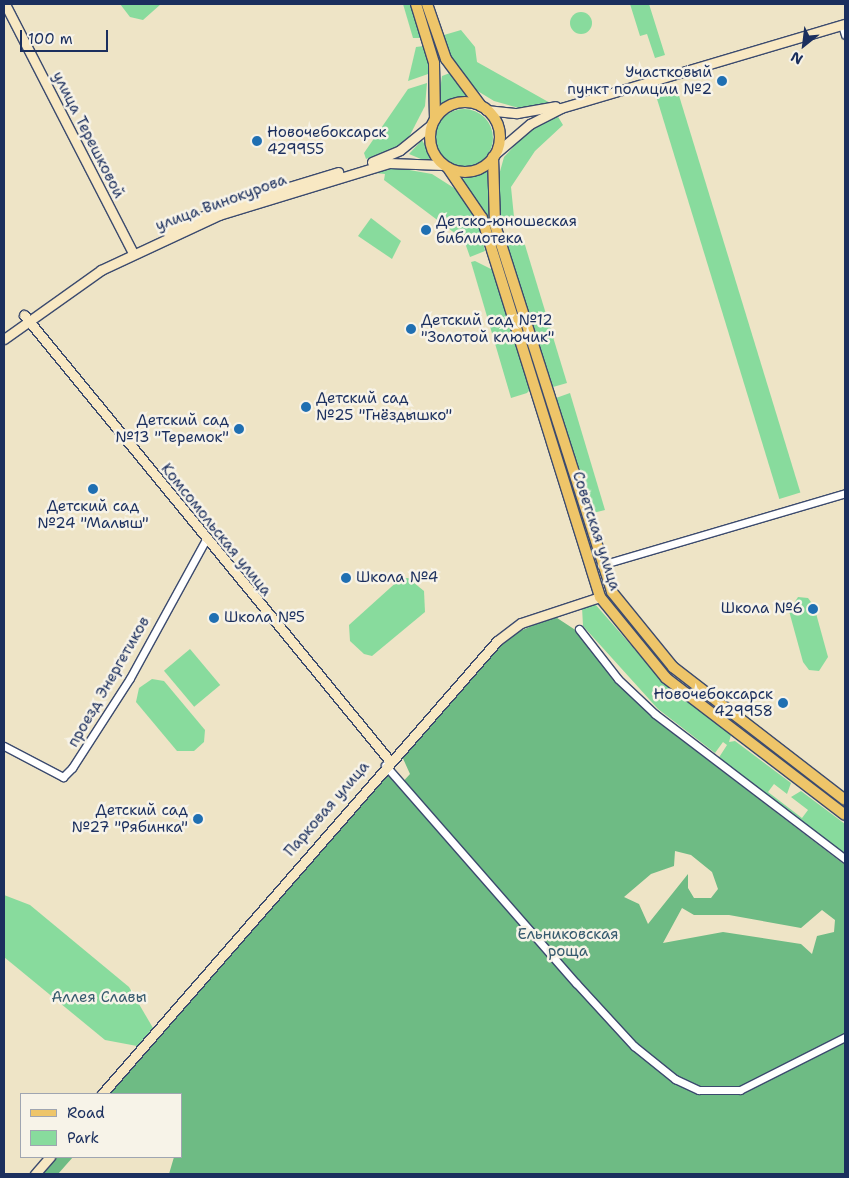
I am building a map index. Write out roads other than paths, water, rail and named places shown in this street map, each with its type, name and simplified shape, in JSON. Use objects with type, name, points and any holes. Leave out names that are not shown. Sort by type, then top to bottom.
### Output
[{"type":"main road","points":[[416,4],[434,63],[431,146],[446,166],[471,172],[495,155],[499,132],[484,108],[446,59],[427,4]]},
{"type":"main road","points":[[433,122],[458,103],[484,108]]},
{"type":"main road","name":"Советская улица","points":[[495,155],[494,219],[601,566],[612,592],[673,667],[845,800]]},
{"type":"main road","name":"Советская улица","points":[[446,166],[477,208],[489,236],[600,597],[666,678],[845,815]]},
{"type":"main road","name":"Парковая улица","points":[[600,597],[612,592]]},
{"type":"street","name":"улица Терешковой","points":[[5,4],[131,250]]},
{"type":"street","points":[[484,108],[532,112],[843,22],[845,35]]},
{"type":"street","points":[[495,155],[530,124],[561,108],[750,49]]},
{"type":"street","name":"улица Винокурова","points":[[4,332],[131,250],[281,188],[390,156],[433,122]]},
{"type":"street","name":"улица Винокурова","points":[[154,239],[219,215],[381,165],[446,166]]},
{"type":"street","name":"улица Винокурова","points":[[4,339],[26,317]]},
{"type":"street","name":"Комсомольская улица","points":[[26,317],[387,762]]},
{"type":"street","points":[[601,566],[684,538],[845,493]]},
{"type":"street","name":"проезд Энергетиков","points":[[4,746],[63,778],[72,768],[121,694],[206,538]]},
{"type":"street","name":"Парковая улица","points":[[103,1093],[387,762],[504,634],[538,616],[600,597]]},
{"type":"street","points":[[579,628],[618,679],[655,714],[845,859]]},
{"type":"street","points":[[387,762],[576,983],[634,1046],[675,1079],[706,1091],[740,1090],[845,1037]]},
{"type":"street","points":[[35,1174],[49,1158]]},
{"type":"place","name":"Участковый пункт полиции №2","points":[[722,81]]},
{"type":"place","name":"Новочебоксарск 429955","points":[[257,141]]},
{"type":"place","name":"Детско-юношеская библиотека","points":[[426,230]]},
{"type":"place","name":"Детский сад №12 \"Золотой ключик\"","points":[[411,329]]},
{"type":"place","name":"Детский сад №25 \"Гнёздышко\"","points":[[306,407]]},
{"type":"place","name":"Детский сад №13 \"Теремок\"","points":[[239,429]]},
{"type":"place","name":"Детский сад №24 \"Малыш\"","points":[[93,489]]},
{"type":"place","name":"Школа №4","points":[[346,578]]},
{"type":"place","name":"Школа №6","points":[[813,609]]},
{"type":"place","name":"Школа №5","points":[[214,618]]},
{"type":"place","name":"Новочебоксарск 429958","points":[[783,703]]},
{"type":"place","name":"Детский сад №27 \"Рябинка\"","points":[[198,819]]},
{"type":"park label","name":"Ельниковская роща","points":[[568,942]]},
{"type":"park label","name":"Аллея Славы","points":[[99,998]]}]
